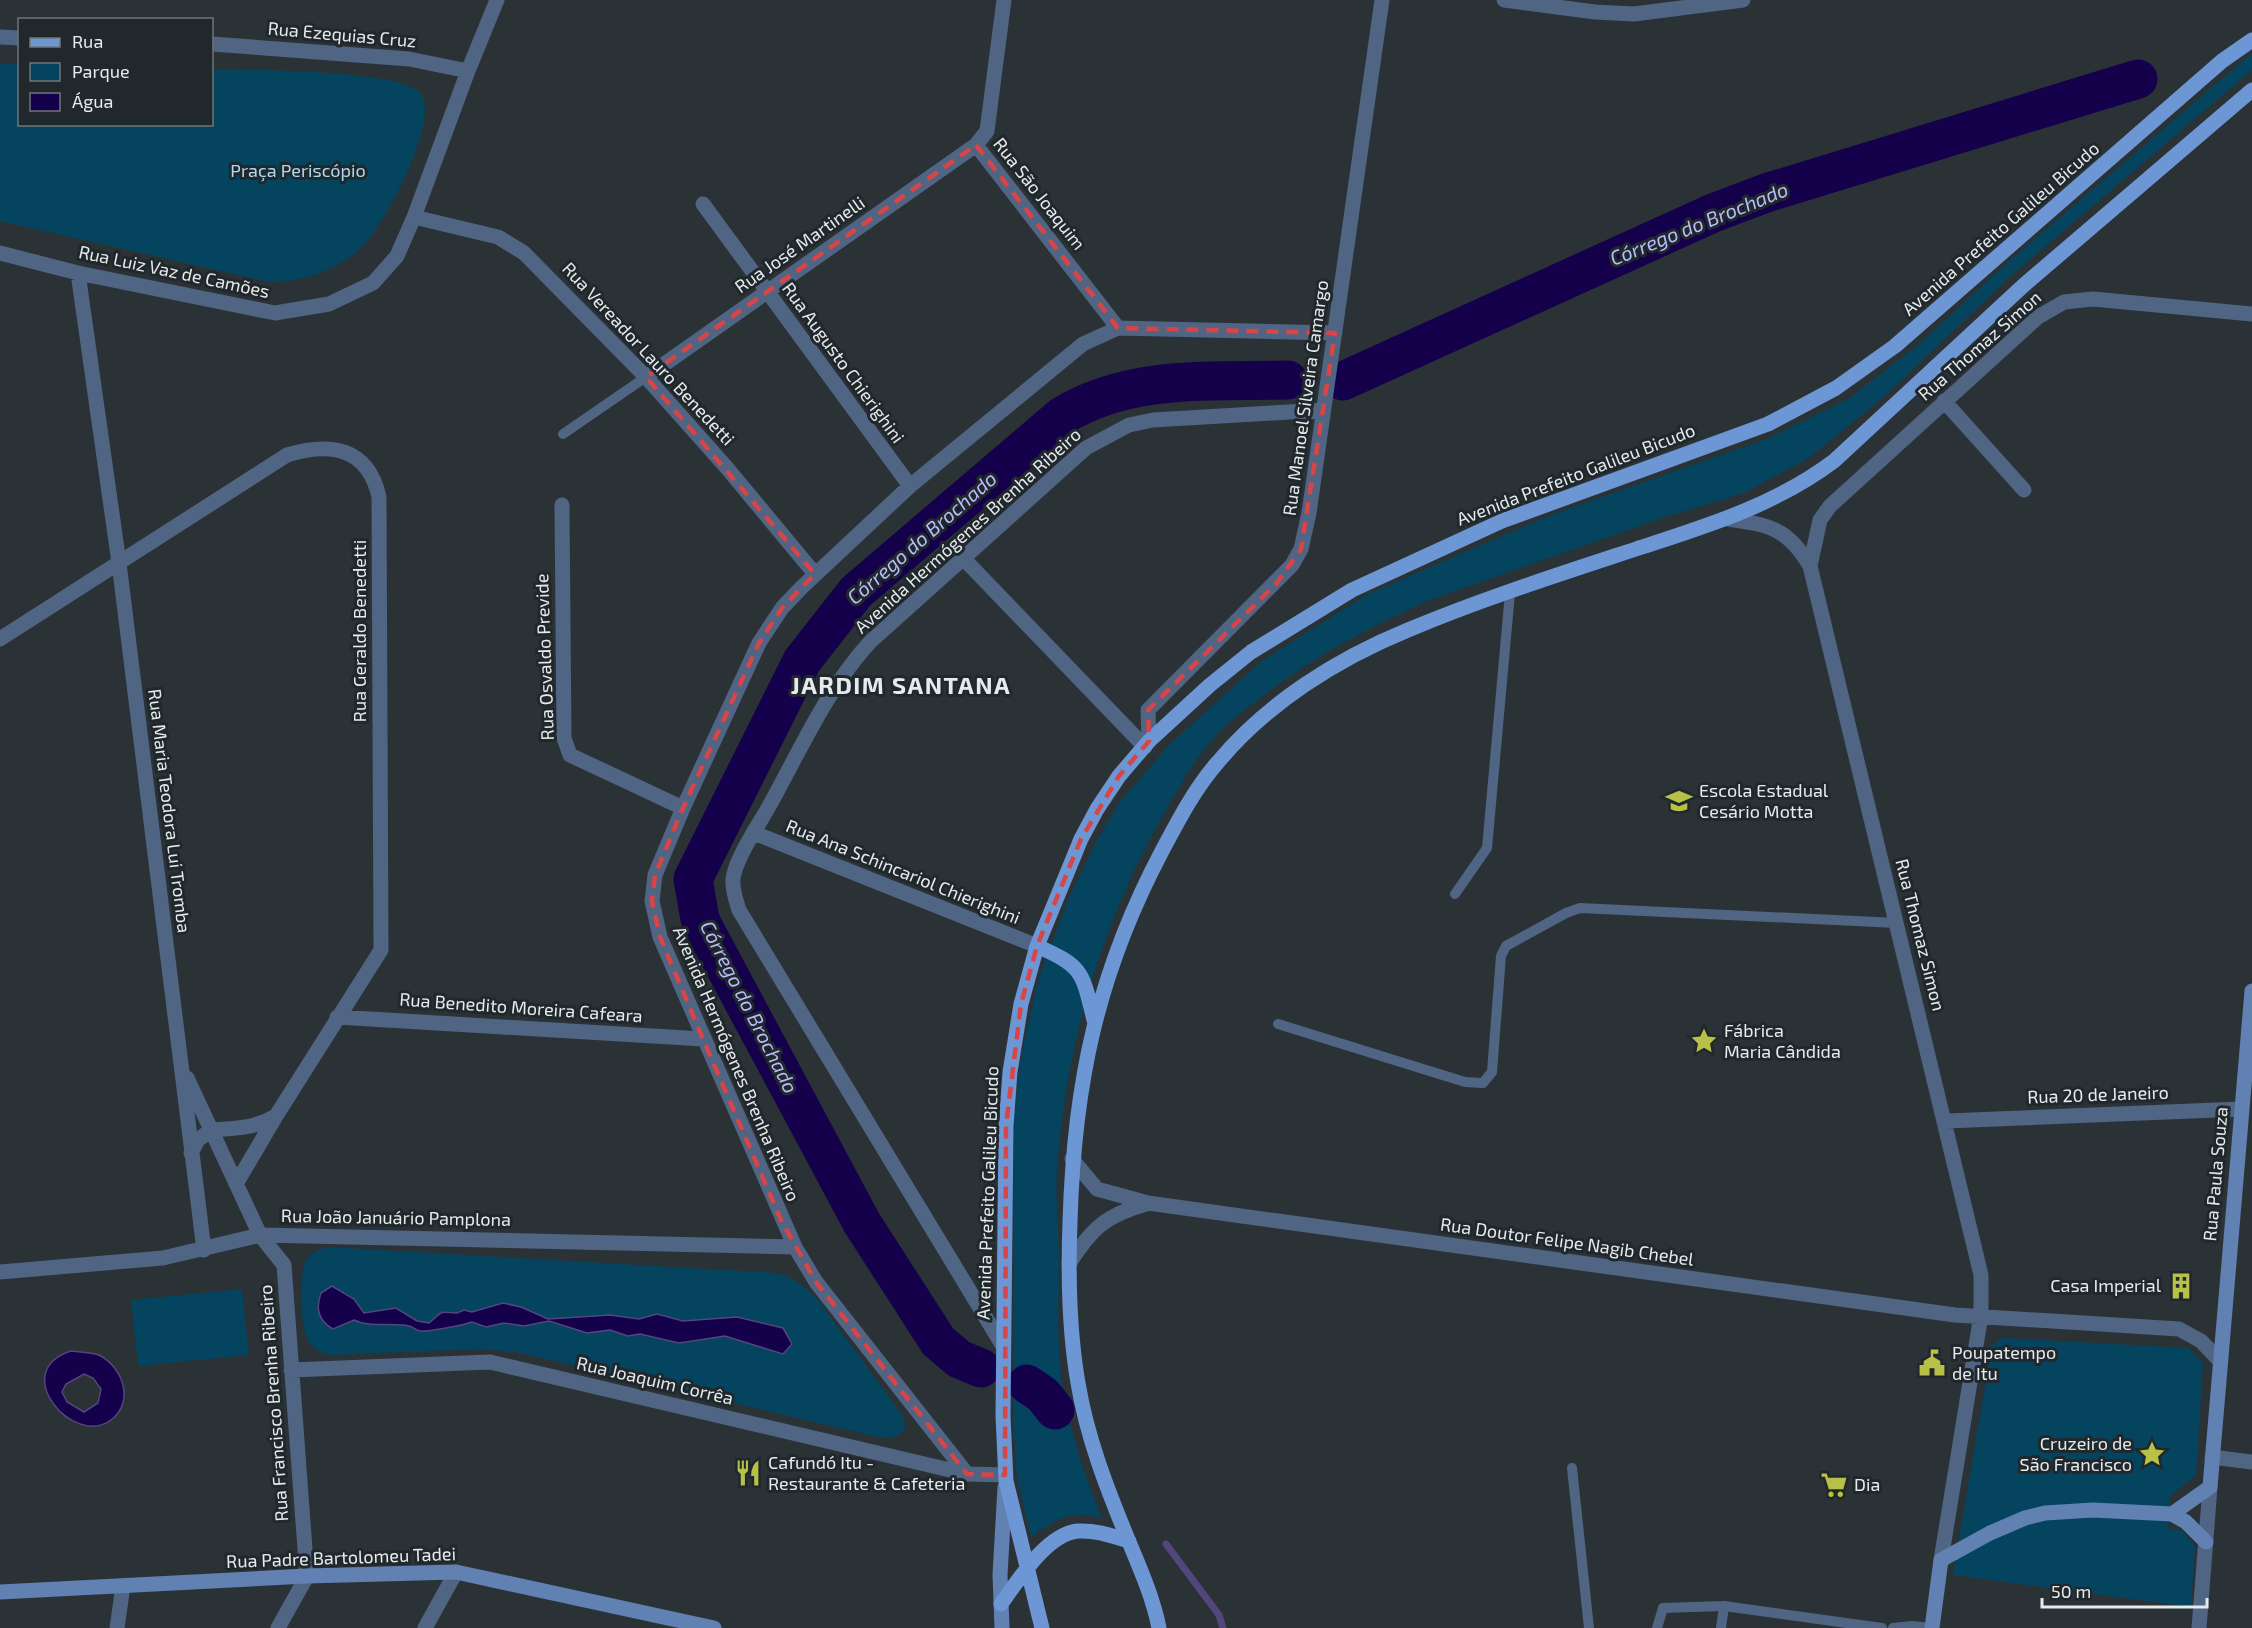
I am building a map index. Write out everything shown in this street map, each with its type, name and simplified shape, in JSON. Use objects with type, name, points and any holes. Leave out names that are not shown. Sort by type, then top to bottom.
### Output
[{"type":"main road","name":"Avenida Prefeito Galileu Bicudo","points":[[1042,1628],[1005,1478],[1003,1346],[1006,1126],[1010,1072],[1021,1004],[1037,946],[1081,839],[1119,776],[1147,744],[1251,652],[1352,590],[1502,521],[1768,424],[1836,388],[1895,346],[2222,61],[2252,40]]},
{"type":"main road","points":[[1159,1628],[1148,1590],[1089,1437],[1078,1381],[1069,1263],[1072,1159],[1080,1091],[1094,1020],[1118,944],[1136,900],[1173,829],[1216,764],[1251,727],[1286,698],[1358,654],[1403,632],[1728,519],[1782,496],[1834,461],[2024,285],[2252,90]]},
{"type":"main road","points":[[1037,946],[1061,957],[1079,970],[1094,1020]]},
{"type":"main road","name":"Rua Paula Souza","points":[[2210,1488],[2220,1361],[2246,1109],[2252,991]]},
{"type":"main road","points":[[1002,1628],[1005,1478]]},
{"type":"main road","points":[[2172,1514],[2210,1488]]},
{"type":"main road","points":[[1932,1628],[1941,1560],[1961,1547],[2009,1523],[2045,1513],[2110,1510],[2172,1514],[2186,1522],[2206,1542]]},
{"type":"main road","points":[[1001,1604],[1028,1566],[1050,1546],[1075,1532],[1093,1531],[1129,1541]]},
{"type":"main road","name":"Rua Padre Bartolomeu Tadei","points":[[0,1592],[307,1576],[456,1572],[714,1628]]},
{"type":"street","name":"Rua Luiz Vaz de Camões","points":[[0,253],[78,273],[275,313],[329,304],[373,283],[397,256],[414,217],[468,70],[498,0]]},
{"type":"street","name":"Rua São Joaquim","points":[[1004,0],[987,131],[976,145],[1118,328]]},
{"type":"street","name":"Rua Manoel Silveira Camargo","points":[[1147,744],[1148,710],[1276,584],[1301,549],[1310,513],[1382,0]]},
{"type":"street","points":[[1504,0],[1595,12],[1634,14],[1743,0]]},
{"type":"street","points":[[0,37],[18,38]]},
{"type":"street","name":"Rua Ezequias Cruz","points":[[213,44],[409,59],[468,70]]},
{"type":"street","name":"Rua José Martinelli","points":[[646,377],[976,145]]},
{"type":"street","name":"Rua Augusto Chierighini","points":[[703,204],[910,486]]},
{"type":"street","name":"Rua Vereador Lauro Benedetti","points":[[414,217],[498,237],[524,253],[646,377],[727,468],[815,574]]},
{"type":"street","name":"Rua Maria Teodora Lui Tromba","points":[[78,273],[119,563],[204,1250]]},
{"type":"street","name":"Rua Thomaz Simon","points":[[1810,566],[1820,520],[1830,506],[2038,317],[2064,302],[2110,299],[2252,314]]},
{"type":"street","name":"Avenida Hermógenes Brenha Ribeiro","points":[[967,1474],[816,1282],[795,1247],[660,937],[652,901],[655,875],[683,808],[759,643],[782,608],[815,574],[910,486],[1083,344],[1118,328],[1335,333]]},
{"type":"street","points":[[1944,401],[2024,490]]},
{"type":"street","name":"Avenida Hermógenes Brenha Ribeiro","points":[[1003,1346],[739,910],[734,893],[733,877],[754,833],[834,689],[852,662],[963,558],[1086,448],[1129,425],[1153,420],[1323,410]]},
{"type":"street","name":"Rua Geraldo Benedetti","points":[[0,639],[287,455],[312,447],[341,451],[361,461],[375,478],[379,497],[381,950],[337,1017],[236,1184]]},
{"type":"street","name":"Rua Osvaldo Previde","points":[[562,505],[564,738],[570,755],[584,765],[683,808]]},
{"type":"street","name":"Rua Thomaz Simon","points":[[1728,519],[1778,529],[1795,545],[1810,566],[1946,1120],[1981,1275],[1981,1315],[1941,1560]]},
{"type":"street","points":[[963,558],[1147,744]]},
{"type":"street","name":"Rua Ana Schincariol Chierighini","points":[[754,833],[1037,946]]},
{"type":"street","name":"Rua Benedito Moreira Cafeara","points":[[337,1017],[703,1039]]},
{"type":"street","name":"Rua Maria Teodora Lui Tromba","points":[[181,1064],[260,1235]]},
{"type":"street","name":"Rua 20 de Janeiro","points":[[1946,1120],[2246,1109]]},
{"type":"street","points":[[191,1153],[198,1140],[211,1130],[238,1130],[258,1126],[276,1116]]},
{"type":"street","name":"Rua Doutor Felipe Nagib Chebel","points":[[1072,1159],[1097,1189],[1148,1203],[1954,1315],[2179,1329],[2201,1341],[2220,1361]]},
{"type":"street","name":"Rua Doutor Felipe Nagib Chebel","points":[[1069,1263],[1086,1236],[1107,1218],[1123,1210],[1148,1203]]},
{"type":"street","name":"Rua João Januário Pamplona","points":[[0,1272],[163,1258],[260,1235],[795,1247]]},
{"type":"street","name":"Rua Francisco Brenha Ribeiro","points":[[260,1235],[284,1265],[307,1576]]},
{"type":"street","name":"Rua Joaquim Corrêa","points":[[291,1370],[490,1362],[967,1474],[1005,1478]]},
{"type":"street","points":[[2212,1457],[2252,1462]]},
{"type":"street","points":[[2199,1628],[2210,1488]]},
{"type":"street","points":[[425,1628],[456,1572]]},
{"type":"street","points":[[278,1628],[307,1576]]},
{"type":"street","points":[[117,1628],[123,1586]]},
{"type":"lane","points":[[563,434],[646,377]]},
{"type":"lane","points":[[1455,894],[1487,848],[1510,593]]},
{"type":"lane","points":[[1278,1024],[1464,1082],[1483,1083],[1492,1072],[1501,956],[1506,946],[1566,912],[1580,908],[1897,923]]},
{"type":"lane","points":[[1572,1468],[1589,1628]]},
{"type":"lane","points":[[1721,1628],[1724,1605]]},
{"type":"lane","points":[[1657,1628],[1663,1608],[1724,1605],[1882,1628]]},
{"type":"lane","points":[[1893,1628],[1912,1626],[1932,1628]]},
{"type":"highlighted area","points":[[976,145],[1118,328],[1335,333],[1301,549],[1276,584],[1148,710],[1149,741],[1119,776],[1081,839],[1037,946],[1021,1004],[1006,1126],[1005,1475],[967,1474],[816,1282],[781,1220],[703,1039],[660,937],[652,901],[655,875],[683,808],[759,643],[782,608],[815,574],[646,377]]},
{"type":"green space","points":[[2252,53],[2252,70],[2013,274],[1886,395],[1809,458],[1744,493],[1662,518],[1427,601],[1365,631],[1306,665],[1236,717],[1209,743],[1182,782],[1143,853],[1107,936],[1080,1023],[1063,1112],[1057,1187],[1058,1333],[1061,1376],[1074,1439],[1102,1519],[1073,1515],[1048,1525],[1031,1537],[1017,1477],[1013,1418],[1014,1112],[1020,1062],[1038,981],[1068,900],[1099,837],[1120,802],[1169,745],[1262,661],[1366,595],[1551,515],[1769,438],[1848,399],[1918,345],[2009,261]]},
{"type":"green space","name":"Praça Periscópio","points":[[0,63],[18,64],[18,126],[213,126],[213,69],[287,71],[383,79],[406,85],[419,92],[425,105],[424,124],[408,171],[372,236],[341,263],[304,278],[265,281],[0,221]]},
{"type":"green space","points":[[327,1247],[776,1273],[798,1283],[817,1299],[903,1416],[905,1428],[898,1436],[882,1438],[516,1352],[479,1349],[326,1354],[314,1348],[307,1339],[301,1299],[302,1275],[307,1259],[313,1253]]},
{"type":"green space","points":[[242,1289],[249,1355],[138,1366],[131,1300]]},
{"type":"green space","points":[[2003,1338],[2188,1348],[2203,1363],[2196,1475],[2170,1496],[2168,1528],[2182,1531],[2195,1546],[2191,1607],[1953,1575],[1992,1345]]},
{"type":"water","points":[[332,1286],[354,1299],[364,1313],[396,1308],[417,1321],[429,1323],[442,1313],[457,1313],[464,1310],[472,1312],[503,1303],[521,1307],[548,1319],[610,1315],[639,1319],[657,1314],[683,1321],[737,1317],[783,1328],[792,1344],[783,1354],[725,1336],[679,1343],[640,1334],[628,1336],[610,1330],[587,1333],[549,1321],[524,1326],[504,1323],[486,1327],[472,1322],[420,1331],[402,1325],[367,1324],[354,1320],[333,1329],[321,1318],[318,1309],[321,1293]]},
{"type":"water","points":[[71,1351],[96,1354],[107,1361],[120,1376],[123,1385],[123,1404],[118,1413],[111,1420],[96,1426],[80,1424],[65,1416],[53,1404],[46,1389],[45,1374],[53,1361]],"holes":[[[84,1374],[93,1378],[101,1389],[98,1403],[84,1412],[67,1402],[62,1392],[66,1384]]]},
{"type":"waterway","name":"Córrego do Brochado","points":[[1343,381],[1713,213],[1766,193],[2138,79]]},
{"type":"waterway","name":"Córrego do Brochado","points":[[981,1368],[959,1359],[938,1341],[862,1223],[704,928],[700,919],[693,879],[802,661],[856,592],[1062,416],[1088,402],[1143,387],[1201,381],[1288,380]]},
{"type":"waterway","name":"Córrego do Brochado","points":[[1027,1384],[1043,1395],[1055,1410]]},
{"type":"waterway","name":"Córrego do Brochado","points":[[1166,1544],[1219,1615],[1223,1628]]},
{"type":"place","name":"Escola Estadual Cesário Motta","points":[[1679,801]]},
{"type":"place","name":"Fábrica Maria Cândida","points":[[1704,1041]]},
{"type":"place","name":"Casa Imperial","points":[[2181,1286]]},
{"type":"place","name":"Poupatempo de Itu","points":[[1932,1363]]},
{"type":"place","name":"Cruzeiro de São Francisco","points":[[2152,1454]]},
{"type":"place","name":"Cafundó Itu - Restaurante & Cafeteria","points":[[748,1473]]},
{"type":"place","name":"Dia","points":[[1834,1485]]},
{"type":"district","name":"JARDIM SANTANA","points":[[901,686]]}]
